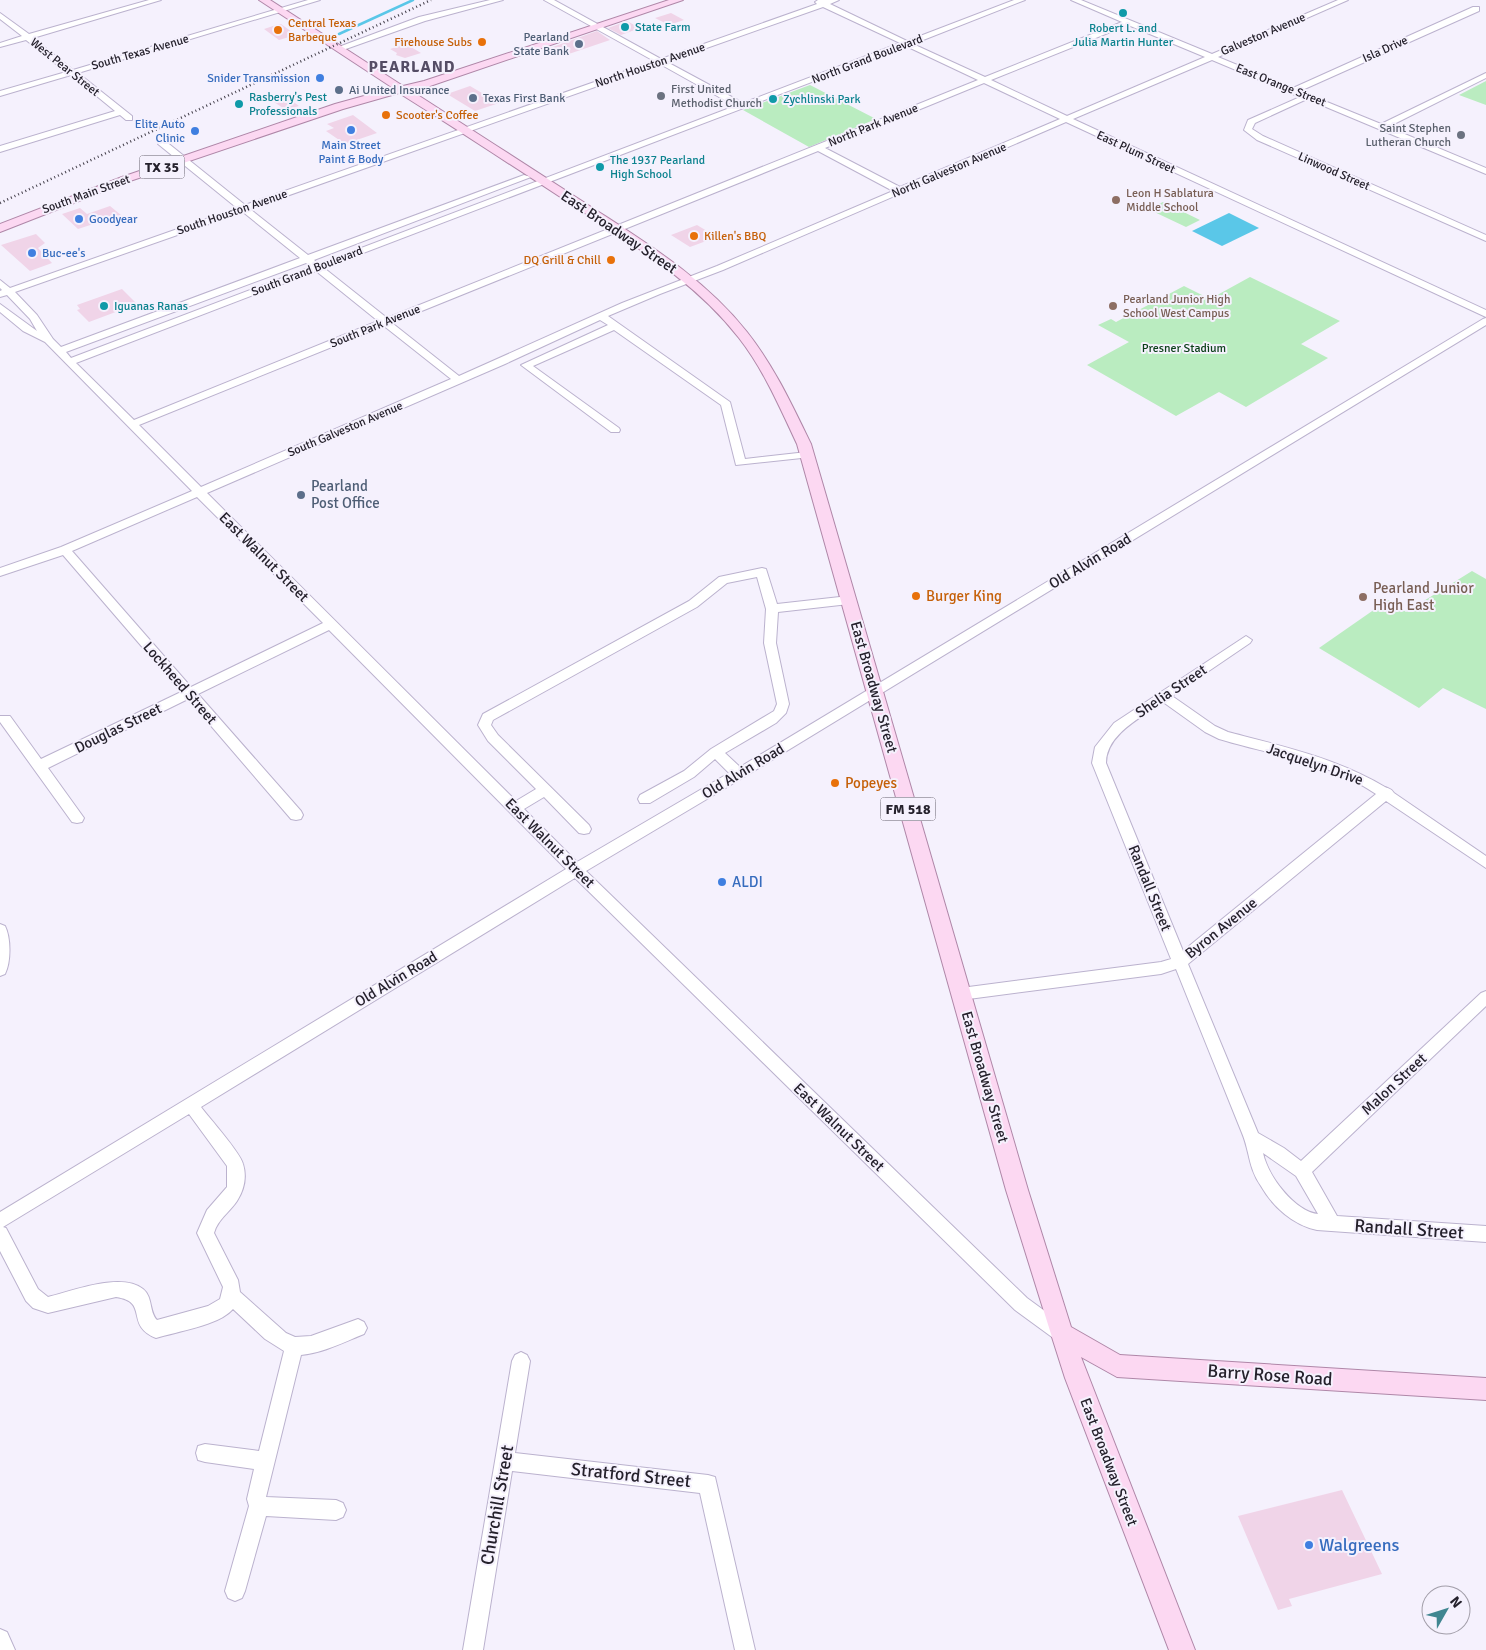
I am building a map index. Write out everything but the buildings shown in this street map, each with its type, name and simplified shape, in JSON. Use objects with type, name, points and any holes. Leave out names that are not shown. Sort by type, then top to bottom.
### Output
[{"type":"main road","name":"FM 518","points":[[264,0],[401,88]]},
{"type":"main road","name":"TX 35","points":[[592,24],[654,0]]},
{"type":"main road","name":"TX 35","points":[[401,88],[416,78],[592,24],[678,0]]},
{"type":"main road","name":"East Broadway Street","points":[[401,88],[618,228],[686,279],[719,308],[743,335],[757,354],[781,397],[804,444],[1017,1190],[1076,1378],[1182,1650]]},
{"type":"main road","name":"South Main Street","points":[[0,228],[96,189],[401,88]]},
{"type":"main road","name":"Barry Rose Road","points":[[1062,1334],[1117,1366],[1486,1389]]},
{"type":"street","points":[[0,45],[157,0]]},
{"type":"street","name":"South Texas Avenue","points":[[0,94],[316,0]]},
{"type":"street","points":[[340,48],[422,20],[499,0]]},
{"type":"street","points":[[548,0],[742,106]]},
{"type":"street","name":"North Houston Avenue","points":[[465,130],[660,62],[819,2],[835,0]]},
{"type":"street","name":"North Grand Boulevard","points":[[648,132],[998,0]]},
{"type":"street","name":"North Grand Boulevard","points":[[540,176],[742,106],[1022,0]]},
{"type":"street","name":"East Orange Street","points":[[1075,0],[1486,171]]},
{"type":"street","name":"Galveston Avenue","points":[[1210,56],[1344,0]]},
{"type":"street","name":"East Plum Street","points":[[819,2],[1486,314]]},
{"type":"street","name":"Isla Drive","points":[[1294,90],[1476,9]]},
{"type":"street","name":"West Pear Street","points":[[0,15],[130,118]]},
{"type":"street","name":"North Park Avenue","points":[[618,228],[1129,22]]},
{"type":"street","name":"North Galveston Avenue","points":[[686,279],[720,268],[1210,56]]},
{"type":"street","points":[[1382,127],[1486,75]]},
{"type":"street","name":"Linwood Street","points":[[1308,96],[1250,122],[1248,130],[1260,138],[1486,238]]},
{"type":"street","points":[[0,149],[121,112]]},
{"type":"street","name":"South Houston Avenue","points":[[4,293],[465,130]]},
{"type":"street","points":[[162,142],[458,380]]},
{"type":"street","points":[[818,148],[900,191]]},
{"type":"street","name":"South Grand Boulevard","points":[[54,346],[540,176]]},
{"type":"street","name":"South Grand Boulevard","points":[[70,362],[317,268],[540,176]]},
{"type":"street","name":"South Park Avenue","points":[[132,424],[618,228]]},
{"type":"street","name":"South Galveston Avenue","points":[[0,572],[65,550],[686,279]]},
{"type":"street","name":"East Walnut Street","points":[[0,283],[4,293],[34,317],[54,346],[198,492],[732,1025],[1021,1304],[1062,1334]]},
{"type":"street","name":"East Walnut Street","points":[[0,307],[54,346]]},
{"type":"street","points":[[601,316],[726,404],[740,463],[807,455]]},
{"type":"street","name":"Old Alvin Road","points":[[0,1220],[1486,321]]},
{"type":"street","points":[[614,430],[526,364],[615,326]]},
{"type":"street","name":"Lockheed Street","points":[[65,550],[296,816]]},
{"type":"street","points":[[584,829],[493,738],[484,725],[488,717],[693,604],[723,580],[762,572],[772,609],[770,643],[783,704],[780,713],[716,752],[689,774],[645,798]]},
{"type":"street","points":[[772,609],[849,600]]},
{"type":"street","name":"Douglas Street","points":[[40,766],[331,624]]},
{"type":"street","name":"Shelia Street","points":[[1102,747],[1120,726],[1246,640]]},
{"type":"street","name":"Jacquelyn Drive","points":[[1162,696],[1210,729],[1224,736],[1286,752],[1351,773],[1387,793],[1486,863]]},
{"type":"street","points":[[5,719],[77,818]]},
{"type":"street","name":"Randall Street","points":[[1102,747],[1099,763],[1252,1138],[1257,1162],[1266,1181],[1281,1199],[1295,1211],[1313,1222],[1486,1234]]},
{"type":"street","points":[[716,752],[739,774]]},
{"type":"street","points":[[514,808],[545,790]]},
{"type":"street","name":"Byron Avenue","points":[[961,994],[1161,968],[1180,962],[1387,793]]},
{"type":"street","points":[[0,930],[2,950],[0,970]]},
{"type":"street","name":"Malon Street","points":[[1302,1171],[1486,997]]},
{"type":"street","points":[[0,1234],[32,1295],[39,1302],[48,1305],[116,1289],[124,1289],[140,1296],[146,1321],[150,1327],[156,1329],[215,1312],[224,1307],[232,1296],[232,1286],[206,1233],[210,1220],[232,1196],[236,1187],[237,1173],[235,1164],[190,1104]]},
{"type":"street","points":[[1252,1138],[1278,1153],[1302,1171],[1332,1223]]},
{"type":"street","points":[[232,1296],[280,1340],[294,1346],[313,1345],[358,1328]]},
{"type":"street","points":[[235,1591],[259,1506],[256,1499],[294,1346]]},
{"type":"street","name":"Churchill Street","points":[[473,1650],[521,1361]]},
{"type":"street","points":[[206,1453],[265,1461]]},
{"type":"street","name":"Stratford Street","points":[[504,1461],[708,1484],[745,1650]]},
{"type":"street","points":[[259,1506],[336,1510]]},
{"type":"street","points":[[0,1639],[5,1650]]},
{"type":"green space","points":[[1486,81],[1486,105],[1459,95]]},
{"type":"green space","points":[[810,85],[876,119],[809,147],[743,110]]},
{"type":"green space","points":[[1163,202],[1200,220],[1186,227],[1148,209]]},
{"type":"green space","name":"Presner Stadium","points":[[1250,277],[1340,321],[1301,344],[1328,358],[1246,407],[1219,392],[1176,416],[1087,365],[1129,342],[1098,325],[1111,319],[1116,322],[1184,286],[1210,299]]},
{"type":"green space","points":[[1472,571],[1486,579],[1486,709],[1443,688],[1419,708],[1319,648],[1388,600],[1406,612]]},
{"type":"water","points":[[1229,213],[1259,228],[1222,246],[1192,231]]},
{"type":"waterway","points":[[339,34],[413,0]]},
{"type":"railway","points":[[0,203],[431,0]]},
{"type":"place","name":"Robert L. and Julia Martin Hunter","points":[[1123,13]]},
{"type":"place","name":"State Farm","points":[[625,27]]},
{"type":"place","name":"Central Texas Barbeque","points":[[278,30]]},
{"type":"place","name":"Firehouse Subs","points":[[482,42]]},
{"type":"place","name":"Pearland State Bank","points":[[579,44]]},
{"type":"place","name":"Snider Transmission","points":[[320,78]]},
{"type":"place","name":"Ai United Insurance","points":[[339,90]]},
{"type":"place","name":"First United Methodist Church","points":[[661,96]]},
{"type":"place","name":"Texas First Bank","points":[[473,98]]},
{"type":"place","name":"Zychlinski Park","points":[[773,99]]},
{"type":"place","name":"Rasberry's Pest Professionals","points":[[239,104]]},
{"type":"place","name":"Scooter's Coffee","points":[[386,115]]},
{"type":"place","name":"Main Street Paint & Body","points":[[351,130]]},
{"type":"place","name":"Elite Auto Clinic","points":[[195,131]]},
{"type":"place","name":"Saint Stephen Lutheran Church","points":[[1461,135]]},
{"type":"place","name":"The 1937 Pearland High School","points":[[600,167]]},
{"type":"place","name":"Leon H Sablatura Middle School","points":[[1116,200]]},
{"type":"place","name":"Goodyear","points":[[79,219]]},
{"type":"place","name":"Killen's BBQ","points":[[694,236]]},
{"type":"place","name":"Buc-ee's","points":[[32,253]]},
{"type":"place","name":"DQ Grill & Chill","points":[[611,260]]},
{"type":"place","name":"Iguanas Ranas","points":[[104,306]]},
{"type":"place","name":"Pearland Junior High School West Campus","points":[[1113,306]]},
{"type":"place","name":"Pearland Post Office","points":[[301,495]]},
{"type":"place","name":"Burger King","points":[[916,596]]},
{"type":"place","name":"Pearland Junior High East","points":[[1363,597]]},
{"type":"place","name":"Popeyes","points":[[835,783]]},
{"type":"place","name":"ALDI","points":[[722,882]]},
{"type":"place","name":"Walgreens","points":[[1309,1545]]},
{"type":"district","name":"PEARLAND","points":[[412,66]]}]
